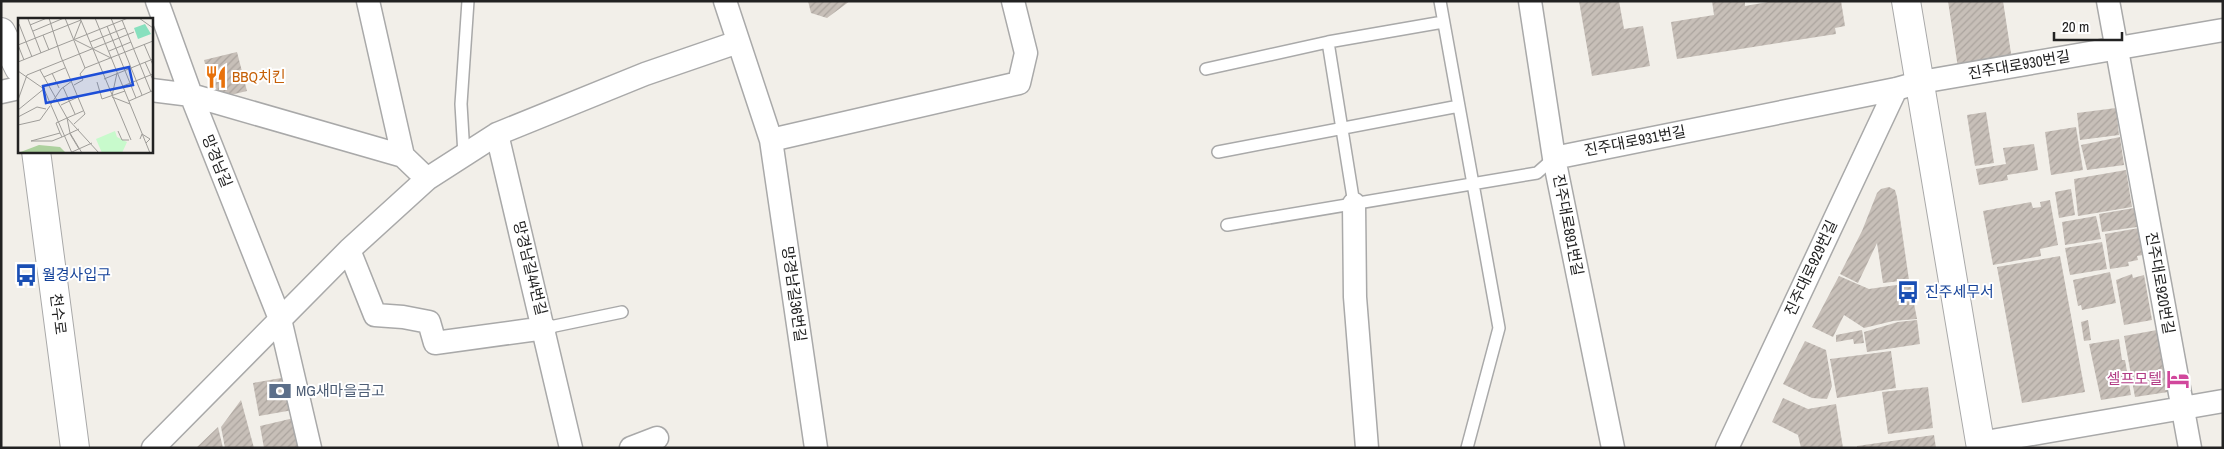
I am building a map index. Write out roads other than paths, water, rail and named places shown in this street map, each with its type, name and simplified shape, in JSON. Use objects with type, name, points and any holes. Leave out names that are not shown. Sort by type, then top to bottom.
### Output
[{"type":"street","name":"망경남길","points":[[157,1],[191,95],[280,319],[310,448]]},
{"type":"street","points":[[368,1],[403,156]]},
{"type":"street","points":[[153,448],[349,250],[427,179],[497,134],[645,74],[738,42],[726,1]]},
{"type":"street","points":[[771,140],[1019,83],[1026,53],[1013,1]]},
{"type":"street","name":"진주대로891번길","points":[[1530,1],[1554,158],[1613,448]]},
{"type":"street","points":[[1906,1],[1908,86],[1981,446],[2223,401]]},
{"type":"street","points":[[2108,1],[2116,48]]},
{"type":"street","name":"진주대로930번길","points":[[1908,86],[2223,30]]},
{"type":"street","points":[[1,32],[18,66]]},
{"type":"street","name":"망경남길36번길","points":[[738,42],[771,140],[816,448]]},
{"type":"street","name":"진주대로920번길","points":[[2116,48],[2190,448]]},
{"type":"street","name":"진주대로931번길","points":[[1554,158],[1908,86]]},
{"type":"street","name":"진주대로929번길","points":[[1727,448],[1908,86]]},
{"type":"street","points":[[1,92],[18,88]]},
{"type":"street","points":[[152,90],[191,95],[403,156],[427,179]]},
{"type":"street","name":"망경남길44번길","points":[[349,250],[376,315],[403,317],[429,322],[435,343],[544,328],[497,134]]},
{"type":"street","name":"천수로","points":[[36,152],[75,448]]},
{"type":"street","points":[[1354,204],[1355,297],[1367,448]]},
{"type":"street","points":[[544,328],[572,448]]},
{"type":"street","points":[[631,448],[657,438]]},
{"type":"lane","points":[[464,155],[462,104],[468,1]]},
{"type":"lane","points":[[1440,1],[1499,328],[1467,448]]},
{"type":"lane","points":[[1206,69],[1328,42],[1443,22]]},
{"type":"lane","points":[[1328,42],[1354,204]]},
{"type":"lane","points":[[1218,152],[1459,106]]},
{"type":"lane","name":"진주대로931번길","points":[[1227,225],[1537,173],[1554,158]]},
{"type":"lane","points":[[544,328],[622,312]]},
{"type":"place","name":"BBQ치킨","points":[[216,77]]},
{"type":"place","name":"월경사입구","points":[[26,275]]},
{"type":"place","name":"진주세무서","points":[[1908,292]]},
{"type":"place","name":"셀프모텔","points":[[2178,379]]},
{"type":"place","name":"MG새마을금고","points":[[280,391]]}]
